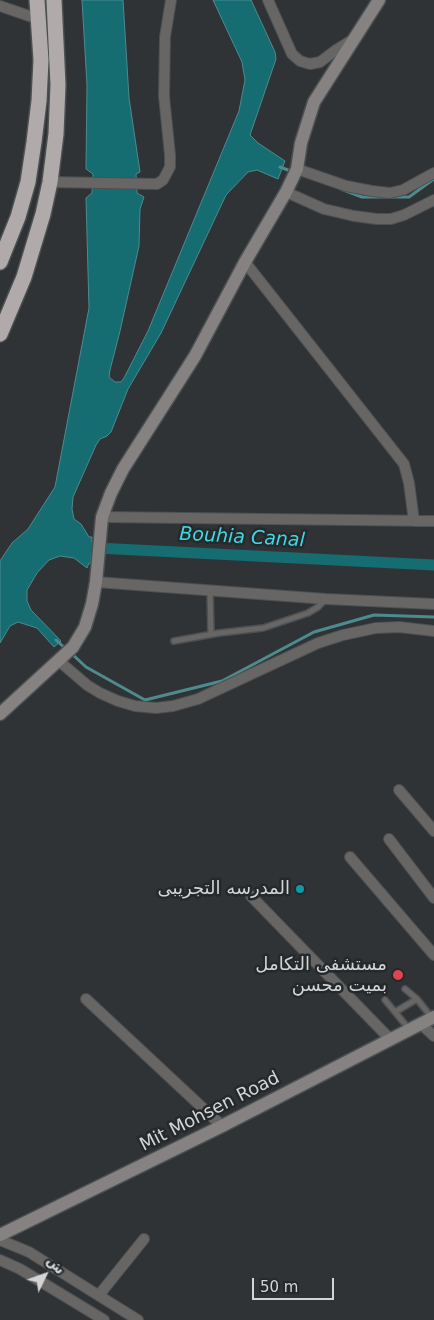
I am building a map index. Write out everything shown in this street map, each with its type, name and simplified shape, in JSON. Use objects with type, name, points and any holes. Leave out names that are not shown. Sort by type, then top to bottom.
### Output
[{"type":"highway","points":[[0,262],[18,218],[28,182],[33,150],[40,93],[41,60],[37,0]]},
{"type":"highway","points":[[0,334],[24,277],[44,214],[50,182],[56,134],[58,85],[54,0]]},
{"type":"street","points":[[50,182],[156,184],[163,180],[170,167],[164,96],[164,37],[171,0]]},
{"type":"street","points":[[268,0],[292,54],[300,61],[310,64],[320,62],[352,40]]},
{"type":"street","points":[[0,714],[65,655],[89,617],[96,582],[102,517],[111,493],[123,469],[195,356],[245,262],[288,189],[297,170],[301,143],[314,102],[379,0]]},
{"type":"street","points":[[0,6],[38,19]]},
{"type":"street","points":[[297,170],[346,186],[390,193],[415,185],[434,172]]},
{"type":"street","points":[[288,189],[324,209],[377,219],[391,219],[404,216],[434,200]]},
{"type":"street","points":[[245,262],[401,459],[407,474],[414,521]]},
{"type":"street","points":[[102,517],[434,521]]},
{"type":"street","points":[[96,582],[326,599],[434,604]]},
{"type":"street","points":[[65,655],[87,685],[100,694],[135,706],[156,708],[198,700],[318,643],[343,635],[376,628],[434,631]]},
{"type":"street","points":[[399,790],[434,831]]},
{"type":"street","points":[[389,839],[434,898]]},
{"type":"street","points":[[350,857],[434,954]]},
{"type":"street","points":[[251,896],[390,1039]]},
{"type":"street","points":[[86,999],[222,1126]]},
{"type":"street","points":[[424,1022],[434,1036]]},
{"type":"street","name":"Mit Mohsen Road","points":[[0,1235],[222,1126],[424,1022]]},
{"type":"street","points":[[99,1295],[144,1239]]},
{"type":"street","points":[[0,1240],[29,1252],[138,1320]]},
{"type":"street","points":[[0,1260],[20,1269],[104,1320]]},
{"type":"lane","points":[[210,590],[211,634]]},
{"type":"lane","points":[[174,641],[211,634],[256,630],[308,613],[326,599]]},
{"type":"lane","points":[[405,989],[417,999],[424,1022]]},
{"type":"lane","points":[[395,1012],[417,999]]},
{"type":"lane","points":[[385,1000],[395,1012],[424,1022]]},
{"type":"water","points":[[82,0],[123,0],[129,98],[140,172],[136,174],[137,193],[144,197],[140,209],[139,246],[110,370],[109,377],[115,382],[121,382],[124,378],[148,331],[239,111],[245,80],[242,62],[213,0],[251,0],[275,52],[276,59],[250,135],[258,143],[285,161],[278,179],[257,170],[248,172],[226,195],[161,333],[128,389],[111,432],[100,439],[96,445],[73,497],[72,509],[74,519],[81,524],[89,537],[92,537],[91,564],[89,563],[87,568],[74,558],[60,556],[49,560],[37,573],[27,590],[27,601],[31,610],[61,641],[54,647],[37,628],[18,622],[10,626],[0,643],[0,561],[12,543],[28,529],[55,487],[89,308],[86,198],[92,193],[93,174],[86,169],[87,85]]},
{"type":"waterway","points":[[280,167],[293,172]]},
{"type":"waterway","points":[[341,189],[362,197],[409,197],[434,179]]},
{"type":"waterway","name":"Bouhia Canal","points":[[77,547],[434,565]]},
{"type":"waterway","points":[[71,653],[86,667],[145,700],[222,681],[314,632],[374,615],[434,617]]},
{"type":"waterway","points":[[56,640],[66,649]]},
{"type":"place","name":"المدرسه التجريبى","points":[[300,889]]},
{"type":"place","name":"مستشفى التكامل بميت محسن","points":[[398,975]]}]
